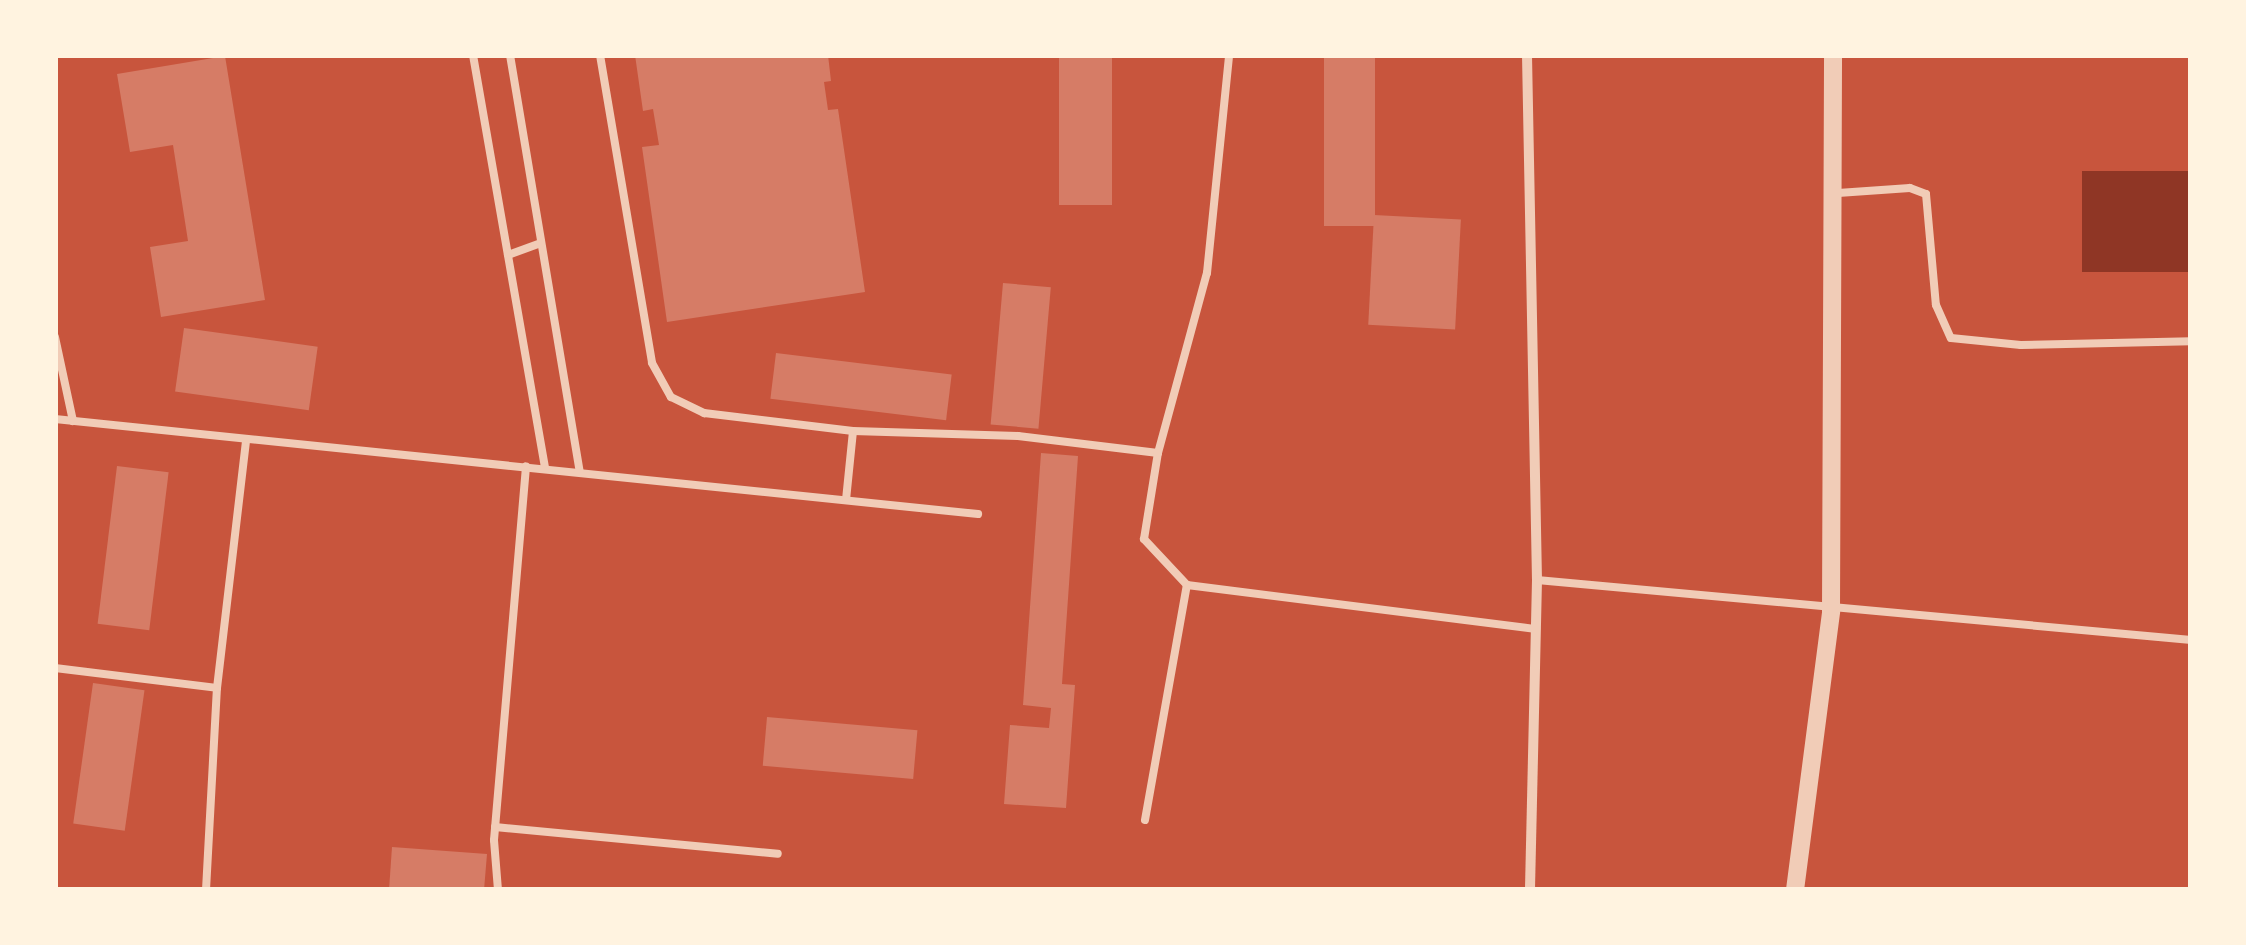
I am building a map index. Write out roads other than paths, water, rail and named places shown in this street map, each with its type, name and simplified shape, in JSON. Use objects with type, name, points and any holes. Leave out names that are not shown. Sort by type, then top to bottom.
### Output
[{"type":"street","points":[[1527,55],[1537,580],[1530,890]]},
{"type":"street","points":[[1795,890],[1832,611],[1838,192],[1834,55]]},
{"type":"lane","points":[[473,55],[545,468]]},
{"type":"lane","points":[[510,55],[580,472]]},
{"type":"lane","points":[[600,55],[652,363],[671,397],[704,413],[853,431],[1018,436],[1158,454]]},
{"type":"lane","points":[[1228,55],[1207,273],[1158,454],[1144,539],[1187,585],[1536,629]]},
{"type":"lane","points":[[1838,192],[1910,188],[1926,194],[1936,305],[1951,338],[2021,345],[2191,340]]},
{"type":"lane","points":[[508,255],[542,243]]},
{"type":"lane","points":[[55,337],[73,422]]},
{"type":"lane","points":[[55,419],[978,514]]},
{"type":"lane","points":[[846,500],[853,431]]},
{"type":"lane","points":[[206,890],[218,688],[246,440]]},
{"type":"lane","points":[[498,890],[494,827],[526,466]]},
{"type":"lane","points":[[1537,580],[1832,611],[2191,640]]},
{"type":"lane","points":[[1145,820],[1187,585]]},
{"type":"lane","points":[[55,668],[218,688]]},
{"type":"lane","points":[[494,827],[778,854]]}]
